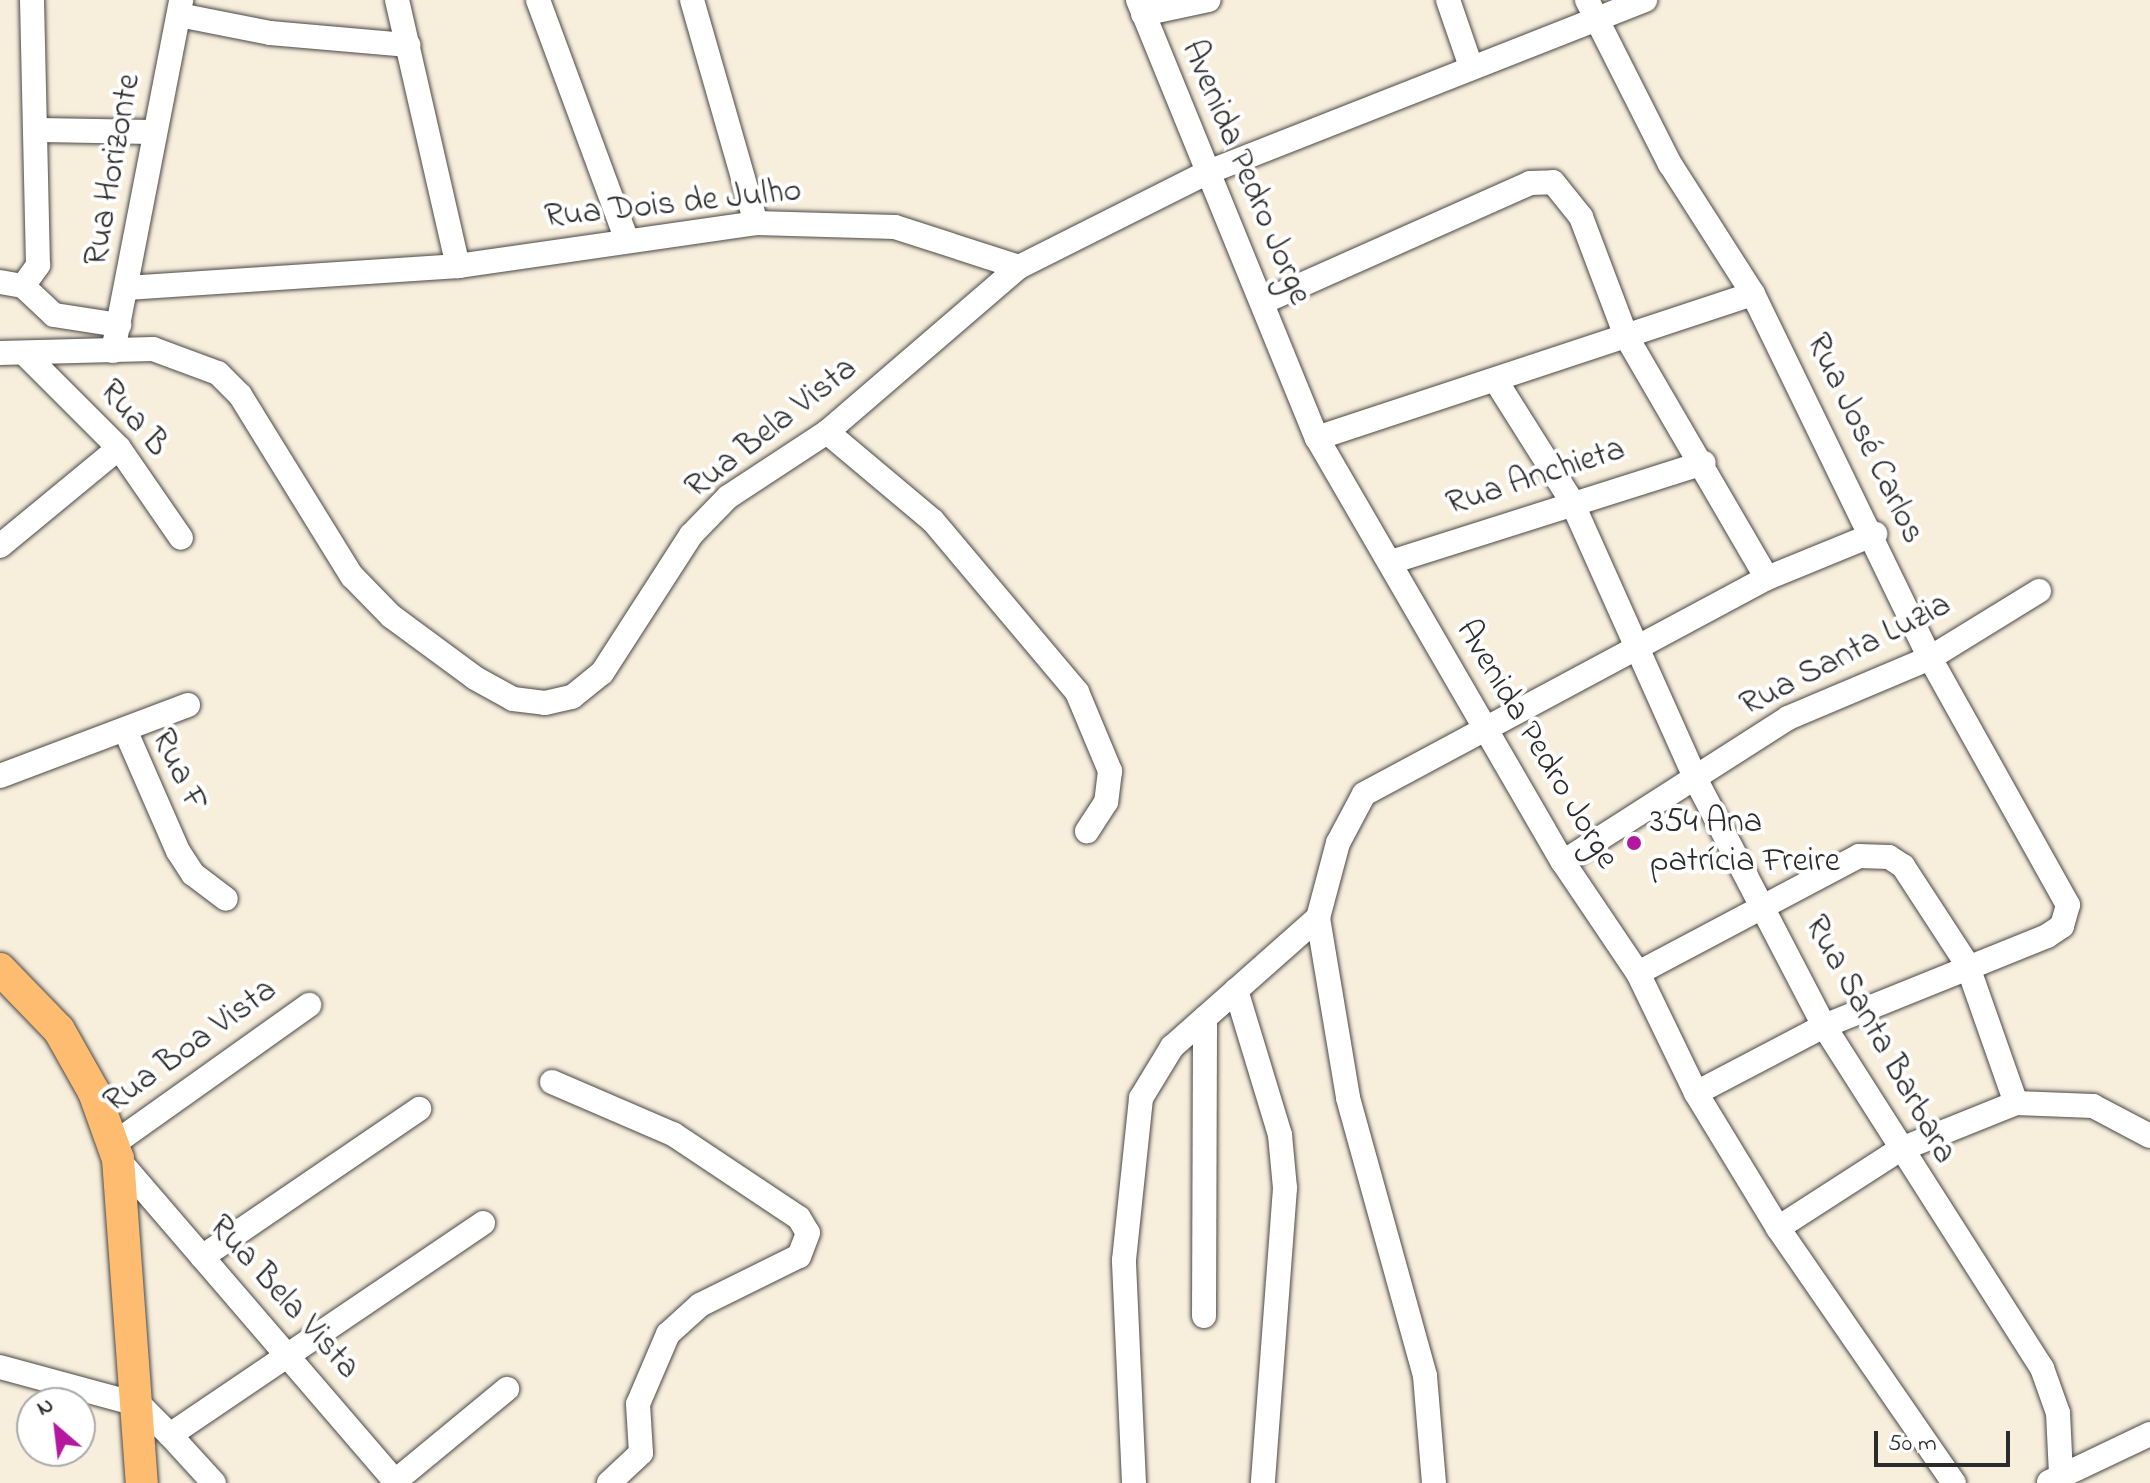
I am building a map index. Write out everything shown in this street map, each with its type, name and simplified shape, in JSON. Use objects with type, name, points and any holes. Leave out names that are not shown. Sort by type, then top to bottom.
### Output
[{"type":"main road","points":[[0,969],[59,1030],[94,1092],[115,1152],[140,1405],[142,1483]]},
{"type":"street","points":[[32,0],[39,130],[38,265],[12,284],[54,315],[119,325]]},
{"type":"street","points":[[397,0],[458,266]]},
{"type":"street","points":[[538,0],[627,240]]},
{"type":"street","points":[[692,0],[756,223]]},
{"type":"street","points":[[1140,7],[1209,0]]},
{"type":"street","points":[[1448,0],[1470,64]]},
{"type":"street","points":[[1019,267],[1206,173],[1593,10],[1645,0]]},
{"type":"street","name":"Avenida Pedro Jorge","points":[[1140,7],[1317,438],[1391,562],[1481,726],[1563,862],[1638,973],[1696,1093],[1778,1228],[1954,1483]]},
{"type":"street","points":[[180,8],[408,45]]},
{"type":"street","name":"Rua Horizonte","points":[[113,351],[127,288],[153,132],[180,8]]},
{"type":"street","name":"Rua José Carlos","points":[[1593,10],[1670,164],[1753,294],[1875,534],[1930,658],[2012,795],[2067,914],[2047,936],[1967,964]]},
{"type":"street","points":[[39,130],[153,132]]},
{"type":"street","points":[[1263,302],[1530,183],[1553,182],[1570,194],[1626,336],[1704,463],[1767,578]]},
{"type":"street","name":"Rua Dois de Julho","points":[[127,288],[458,266],[756,223],[895,227],[1019,267]]},
{"type":"street","name":"Rua Bela Vista","points":[[113,351],[153,349],[218,373],[240,395],[352,576],[432,650],[513,699],[572,697],[602,673],[691,535],[728,497],[827,432],[1019,267]]},
{"type":"street","points":[[1317,438],[1753,294]]},
{"type":"street","points":[[12,353],[113,351]]},
{"type":"street","name":"Rua B","points":[[12,353],[119,448],[181,538]]},
{"type":"street","name":"Rua Santa Barbara","points":[[1496,381],[1571,500],[1639,645],[1696,780],[1763,901],[1824,1026],[1899,1150],[2042,1368],[2058,1413],[2054,1479]]},
{"type":"street","points":[[827,432],[933,521],[1077,692],[1110,771],[1106,802],[1087,831]]},
{"type":"street","points":[[0,546],[119,448]]},
{"type":"street","name":"Rua Anchieta","points":[[1391,562],[1571,500],[1704,463]]},
{"type":"street","points":[[1434,1483],[1425,1376],[1348,1098],[1318,918],[1338,843],[1364,794],[1481,726],[1767,578],[1875,534]]},
{"type":"street","name":"Rua Santa Luzia","points":[[1563,862],[1696,780],[1788,718],[1930,658],[2039,591]]},
{"type":"street","points":[[126,732],[188,705]]},
{"type":"street","name":"Rua F","points":[[0,776],[126,732],[178,851],[193,874],[226,899]]},
{"type":"street","points":[[1638,973],[1763,901],[1875,853],[1903,866],[1967,964],[2016,1103]]},
{"type":"street","points":[[1134,1483],[1124,1260],[1141,1098],[1160,1061],[1318,918]]},
{"type":"street","points":[[1696,1093],[1824,1026],[1967,964]]},
{"type":"street","points":[[1236,990],[1280,1135],[1285,1188],[1263,1483]]},
{"type":"street","name":"Rua Boa Vista","points":[[115,1152],[309,1005]]},
{"type":"street","points":[[1204,1316],[1205,1018]]},
{"type":"street","points":[[552,1082],[673,1134],[799,1218],[808,1233],[799,1256],[700,1305],[668,1334],[638,1404],[641,1453],[609,1483]]},
{"type":"street","points":[[1778,1228],[1899,1150],[2016,1103],[2093,1106],[2150,1136]]},
{"type":"street","points":[[202,1257],[419,1109]]},
{"type":"street","name":"Rua Bela Vista","points":[[115,1152],[202,1257],[289,1352],[395,1482]]},
{"type":"street","points":[[170,1435],[483,1223]]},
{"type":"street","points":[[0,1367],[140,1405],[214,1483]]},
{"type":"street","points":[[395,1482],[507,1389]]},
{"type":"street","points":[[2054,1479],[2150,1434]]},
{"type":"place","name":"354 Ana patrícia Freire","points":[[1634,843]]}]
